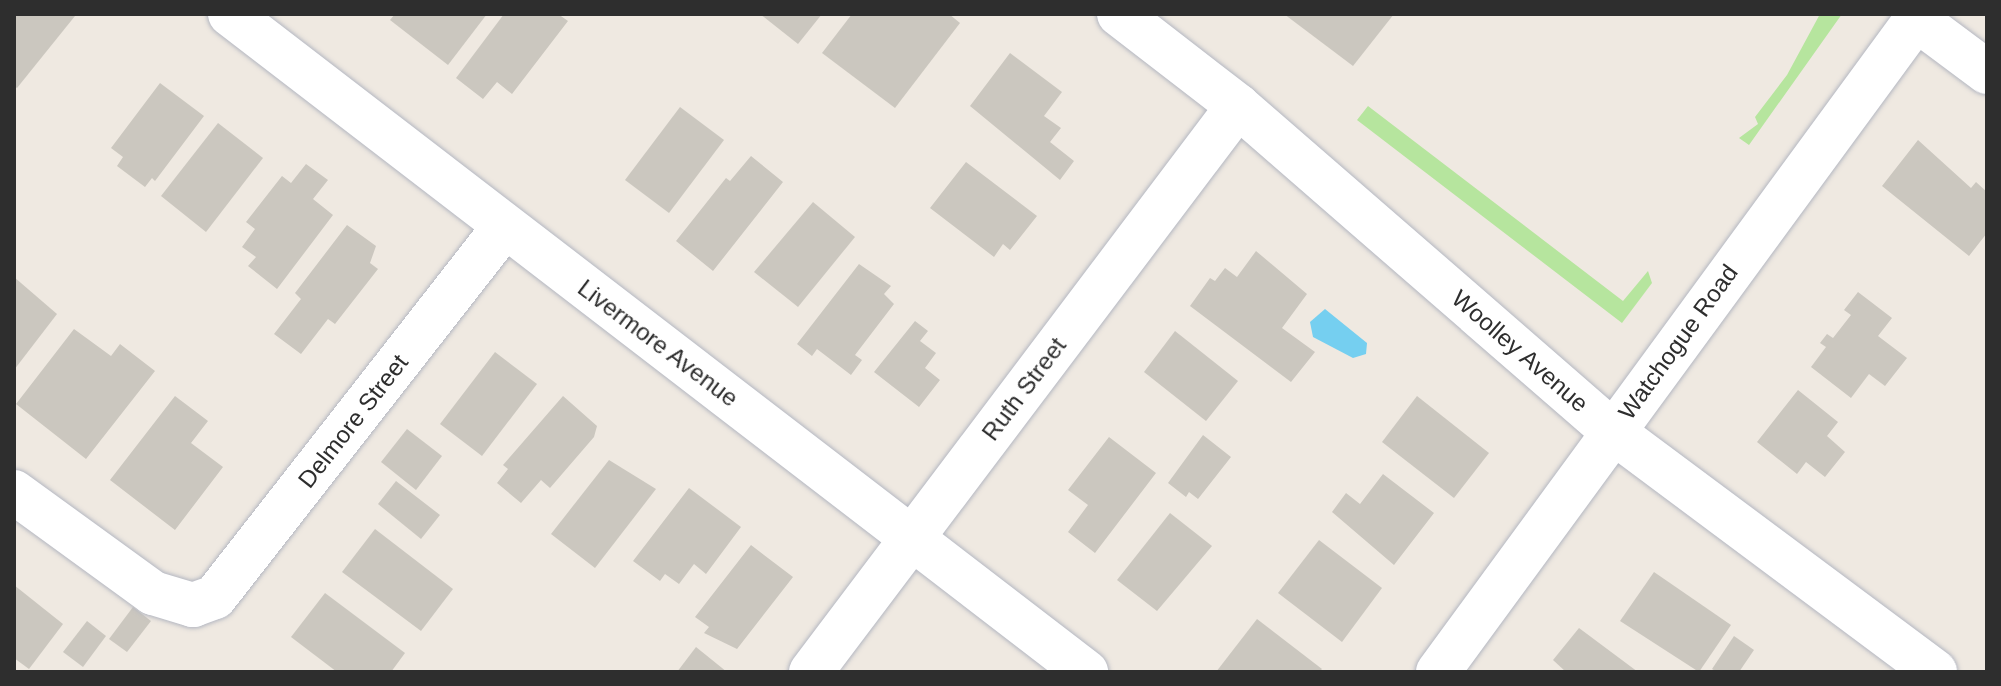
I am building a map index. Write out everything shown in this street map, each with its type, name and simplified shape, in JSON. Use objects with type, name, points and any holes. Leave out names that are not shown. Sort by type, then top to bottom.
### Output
[{"type":"street","name":"Livermore Avenue","points":[[230,14],[1086,672]]},
{"type":"street","name":"Woolley Avenue","points":[[1119,14],[1238,106],[1612,431],[1935,672]]},
{"type":"street","points":[[1918,17],[1987,72]]},
{"type":"street","name":"Watchogue Road","points":[[1438,672],[1918,17]]},
{"type":"street","name":"Ruth Street","points":[[811,672],[1238,106]]},
{"type":"street","name":"Delmore Street","points":[[14,492],[153,593],[193,605],[215,597],[505,226]]},
{"type":"green space","points":[[1820,14],[1842,14],[1749,145],[1739,138],[1758,124],[1755,117],[1787,75]]},
{"type":"green space","points":[[1368,106],[1623,301],[1648,271],[1652,283],[1622,323],[1357,120]]},
{"type":"water","points":[[1325,309],[1367,343],[1366,354],[1353,358],[1313,337],[1310,322]]},
{"type":"building","points":[[14,14],[75,16],[17,88],[14,86]]},
{"type":"building","points":[[395,14],[487,14],[448,65],[390,20]]},
{"type":"building","points":[[504,14],[558,14],[568,21],[512,94],[497,82],[483,99],[456,78]]},
{"type":"building","points":[[760,14],[822,14],[798,44]]},
{"type":"building","points":[[852,14],[949,14],[960,23],[895,108],[822,53]]},
{"type":"building","points":[[1284,14],[1394,14],[1353,66]]},
{"type":"building","points":[[1010,53],[1062,92],[1044,116],[1061,128],[1050,142],[1074,161],[1060,180],[970,106]]},
{"type":"building","points":[[160,83],[204,116],[155,181],[152,178],[145,187],[117,166],[123,157],[111,148]]},
{"type":"building","points":[[680,107],[724,140],[669,213],[625,180]]},
{"type":"building","points":[[218,123],[263,158],[206,232],[161,196]]},
{"type":"building","points":[[1918,140],[1971,188],[1976,182],[1987,192],[1987,233],[1969,256],[1882,186]]},
{"type":"building","points":[[751,156],[783,182],[713,271],[676,241],[726,178],[730,181]]},
{"type":"building","points":[[966,162],[1037,216],[1010,250],[1003,244],[994,257],[930,208]]},
{"type":"building","points":[[306,164],[328,180],[313,199],[333,215],[277,289],[248,266],[256,257],[242,247],[255,229],[246,222],[282,176],[291,183]]},
{"type":"building","points":[[813,202],[855,237],[798,307],[754,272]]},
{"type":"building","points":[[347,225],[376,246],[370,263],[378,269],[335,324],[328,319],[301,354],[274,334],[301,299],[295,293]]},
{"type":"building","points":[[1256,251],[1307,294],[1282,328],[1315,352],[1291,382],[1190,306],[1210,278],[1215,281],[1225,268],[1237,277]]},
{"type":"building","points":[[859,264],[891,286],[884,294],[894,304],[855,355],[862,360],[851,375],[817,349],[812,356],[797,344]]},
{"type":"building","points":[[14,277],[57,314],[14,370]]},
{"type":"building","points":[[1858,292],[1892,318],[1878,336],[1907,358],[1885,386],[1869,374],[1851,398],[1811,367],[1826,347],[1820,343],[1827,334],[1833,338],[1851,315],[1844,310]]},
{"type":"building","points":[[915,321],[928,331],[920,341],[936,353],[925,368],[940,380],[919,407],[874,372]]},
{"type":"building","points":[[74,329],[111,356],[120,344],[155,371],[86,459],[16,404]]},
{"type":"building","points":[[1175,331],[1238,381],[1206,421],[1144,372]]},
{"type":"building","points":[[495,352],[537,384],[482,456],[440,424]]},
{"type":"building","points":[[1798,390],[1838,422],[1827,436],[1845,452],[1825,477],[1806,462],[1797,474],[1757,442]]},
{"type":"building","points":[[175,396],[208,421],[191,443],[223,467],[175,530],[110,480]]},
{"type":"building","points":[[563,396],[597,426],[594,437],[550,488],[541,480],[521,503],[497,483],[508,469],[503,465]]},
{"type":"building","points":[[1417,396],[1489,453],[1454,498],[1382,442]]},
{"type":"building","points":[[407,429],[442,456],[416,490],[381,462]]},
{"type":"building","points":[[1203,435],[1231,457],[1198,499],[1189,492],[1186,497],[1168,483]]},
{"type":"building","points":[[1109,437],[1156,473],[1095,553],[1068,532],[1088,505],[1068,490]]},
{"type":"building","points":[[609,460],[656,489],[595,568],[551,534]]},
{"type":"building","points":[[1383,474],[1434,513],[1394,565],[1332,512],[1346,493],[1360,504]]},
{"type":"building","points":[[396,481],[440,515],[421,539],[378,504]]},
{"type":"building","points":[[689,488],[741,527],[706,574],[694,564],[679,584],[665,574],[660,581],[633,561]]},
{"type":"building","points":[[1170,513],[1212,546],[1157,611],[1117,580]]},
{"type":"building","points":[[375,529],[453,589],[421,631],[342,572]]},
{"type":"building","points":[[1319,540],[1382,588],[1342,642],[1278,593]]},
{"type":"building","points":[[751,545],[793,577],[737,649],[704,633],[709,627],[695,617]]},
{"type":"building","points":[[1654,572],[1731,625],[1699,672],[1620,621]]},
{"type":"building","points":[[14,585],[63,624],[29,669],[14,658]]},
{"type":"building","points":[[325,593],[405,653],[391,672],[337,672],[291,637]]},
{"type":"building","points":[[133,607],[151,621],[127,652],[109,639]]},
{"type":"building","points":[[1257,619],[1322,669],[1319,672],[1216,672]]},
{"type":"building","points":[[87,621],[106,636],[83,667],[63,652]]},
{"type":"building","points":[[1579,628],[1638,672],[1566,672],[1553,660]]},
{"type":"building","points":[[1734,636],[1754,650],[1739,672],[1717,672],[1712,669]]},
{"type":"building","points":[[696,647],[727,672],[677,672]]}]
